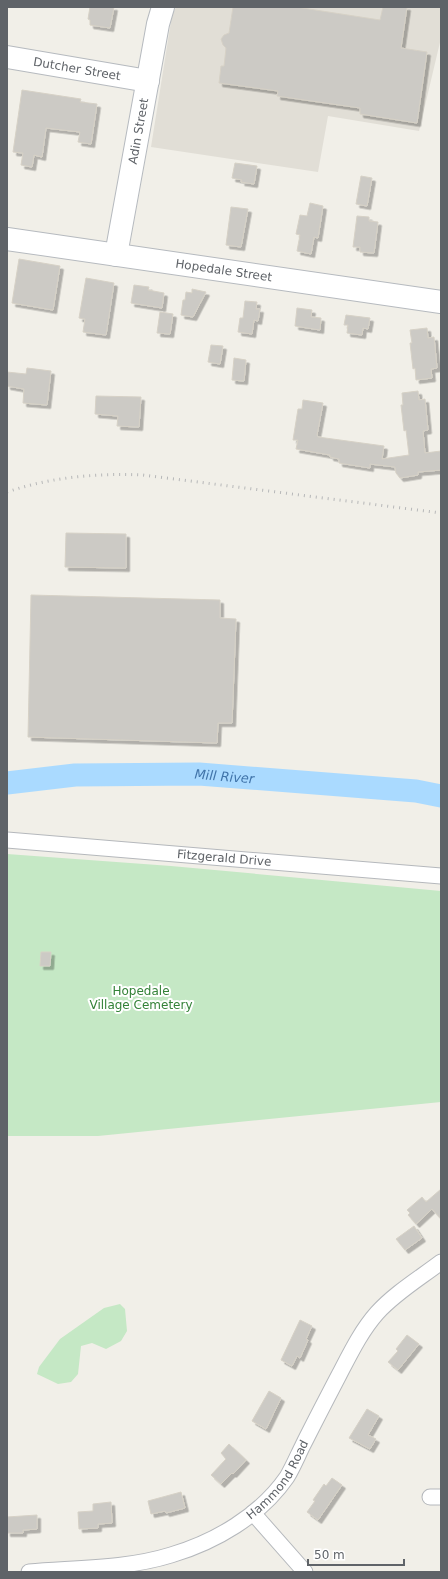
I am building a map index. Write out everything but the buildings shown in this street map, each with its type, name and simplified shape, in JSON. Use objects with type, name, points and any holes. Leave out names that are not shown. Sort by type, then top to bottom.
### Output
[{"type":"street","name":"Adin Street","points":[[116,255],[158,20],[163,7]]},
{"type":"street","name":"Dutcher Street","points":[[7,57],[148,80]]},
{"type":"street","name":"Hopedale Street","points":[[7,239],[441,302]]},
{"type":"street","name":"Fitzgerald Drive","points":[[7,840],[441,876]]},
{"type":"street","name":"Hammond Road","points":[[29,1572],[122,1564],[170,1556],[192,1548],[230,1529],[253,1513],[264,1504],[287,1477],[352,1349],[374,1318],[396,1296],[441,1262]]},
{"type":"street","points":[[253,1513],[305,1572]]},
{"type":"shaded area","points":[[176,7],[441,7],[441,38],[419,131],[328,116],[318,172],[151,147],[172,15]]},
{"type":"green space","name":"Hopedale Village Cemetery","points":[[7,854],[171,866],[441,891],[441,1102],[98,1136],[7,1136]]},
{"type":"green space","points":[[120,1304],[125,1309],[127,1331],[121,1341],[106,1349],[92,1343],[81,1346],[78,1374],[71,1382],[58,1384],[37,1374],[39,1367],[60,1339],[104,1308]]},
{"type":"waterway","name":"Mill River","points":[[7,783],[75,775],[199,774],[416,791],[441,796]]},
{"type":"railway","points":[[7,492],[40,483],[74,477],[143,475],[441,513]]}]
